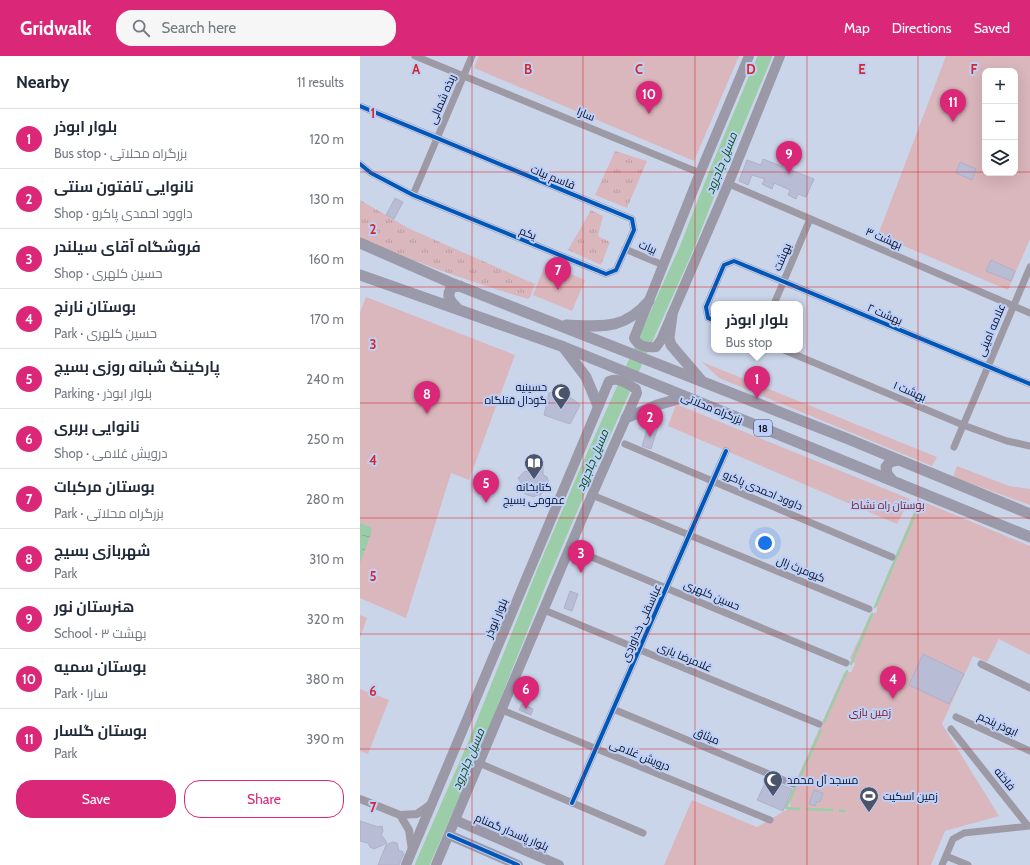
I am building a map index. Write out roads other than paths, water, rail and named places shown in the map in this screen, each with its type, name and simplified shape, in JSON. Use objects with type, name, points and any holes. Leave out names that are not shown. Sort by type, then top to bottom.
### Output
[{"type":"highway","name":"بزرگراه محلاتی","points":[[360,242],[460,286],[848,439],[1030,514]]},
{"type":"highway","name":"بزرگراه محلاتی","points":[[360,275],[564,347],[622,376],[634,385],[685,397],[1030,537]]},
{"type":"highway","points":[[459,309],[448,297],[452,287],[460,286]]},
{"type":"highway","points":[[557,324],[601,326],[617,324],[632,318],[640,312],[649,301]]},
{"type":"highway","points":[[672,315],[669,338],[671,345],[702,382]]},
{"type":"highway","points":[[564,347],[586,377],[598,406]]},
{"type":"highway","points":[[626,418],[657,405],[685,397]]},
{"type":"highway","points":[[838,458],[853,457],[856,455],[856,448],[848,439]]},
{"type":"highway","points":[[892,480],[887,474],[886,467],[890,462],[899,460]]},
{"type":"main road","points":[[749,56],[634,338],[643,346],[656,347],[661,340],[729,184],[780,56]]},
{"type":"main road","name":"بلوار ابوذر","points":[[406,865],[609,381],[622,376]]},
{"type":"main road","points":[[436,865],[626,418],[634,385]]},
{"type":"main road","name":"بلوار پاسدار گمنام","points":[[455,820],[559,865]]},
{"type":"main road","points":[[449,835],[518,865]]},
{"type":"street","name":"سارا","points":[[415,56],[700,173]]},
{"type":"street","name":"ربذه شمالی","points":[[413,195],[472,56]]},
{"type":"street","points":[[360,106],[437,139]]},
{"type":"street","name":"قاسم بیات","points":[[437,139],[632,219],[634,230],[625,249]]},
{"type":"street","name":"یکم","points":[[360,164],[371,173],[413,195],[606,274],[616,270],[625,249]]},
{"type":"street","name":"بهشت ۳","points":[[729,184],[1030,313]]},
{"type":"street","name":"بهشت","points":[[775,301],[810,219]]},
{"type":"street","name":"بیات","points":[[625,249],[663,265]]},
{"type":"street","name":"بهشت ۲","points":[[711,319],[708,318],[706,307],[724,266],[734,261],[1030,384]]},
{"type":"street","name":"علامه امینی","points":[[954,447],[1030,267]]},
{"type":"street","name":"بهشت ۱","points":[[791,353],[963,425],[1007,441],[1030,446]]},
{"type":"street","name":"داوود احمدی پاکرو","points":[[625,444],[892,557]]},
{"type":"street","name":"عباسقلی خداوردی","points":[[572,803],[726,451]]},
{"type":"street","name":"کیومرث زال","points":[[592,495],[869,609]]},
{"type":"street","name":"حسین کلهری","points":[[570,548],[846,663]]},
{"type":"street","name":"غلامرضا یاری","points":[[544,610],[819,724]]},
{"type":"street","points":[[981,664],[1030,688]]},
{"type":"street","name":"میثاق","points":[[613,709],[793,784]]},
{"type":"street","name":"درویش غلامی","points":[[502,710],[770,820]]},
{"type":"street","name":"ابوذر پنجم","points":[[956,717],[1030,751]]},
{"type":"street","name":"فاخته","points":[[951,729],[1029,826]]},
{"type":"street","points":[[479,763],[643,834]]},
{"type":"street","points":[[360,798],[400,815],[417,814],[431,804]]},
{"type":"street","points":[[400,815],[409,830],[412,850]]},
{"type":"street","name":"فاخته","points":[[942,865],[953,839],[964,833],[1029,826]]},
{"type":"street","points":[[946,856],[968,865]]},
{"type":"water","points":[[360,523],[371,527],[372,531],[360,563]]},
{"type":"waterway","name":"مسیل جاجرود","points":[[422,865],[474,746],[542,576],[588,468],[687,247],[765,56]]},
{"type":"waterway","points":[[875,607],[916,512]]},
{"type":"waterway","points":[[851,664],[872,614]]},
{"type":"waterway","points":[[824,722],[847,671]]},
{"type":"waterway","points":[[799,809],[786,808],[821,730]]},
{"type":"waterway","points":[[807,809],[832,810]]},
{"type":"waterway","points":[[840,811],[845,811]]},
{"type":"place","name":"بوستان سمیه","points":[[649,114]]},
{"type":"place","name":"بوستان گلسار","points":[[953,122]]},
{"type":"place","name":"هنرستان نور","points":[[789,174]]},
{"type":"place","name":"بوستان مرکبات","points":[[558,290]]},
{"type":"place","name":"بلوار ابوذر","points":[[757,399]]},
{"type":"place","name":"حسینیه گودال قتلگاه","points":[[561,410]]},
{"type":"place","name":"شهربازی بسیج","points":[[427,414]]},
{"type":"place","name":"نانوایی تافتون سنتی","points":[[650,437]]},
{"type":"place","name":"کتابخانه عمومی بسیج","points":[[534,480]]},
{"type":"place","name":"پارکینگ شبانه روزی بسیج","points":[[486,503]]},
{"type":"place","name":"فروشگاه آقای سیلندر","points":[[581,573]]},
{"type":"place","name":"بوستان نارنج","points":[[893,699]]},
{"type":"place","name":"نانوایی بربری","points":[[526,709]]},
{"type":"place","name":"مسجد آل محمد","points":[[773,797]]},
{"type":"place","name":"زمین اسکیت","points":[[869,813]]},
{"type":"park label","name":"بوستان راه نشاط","points":[[888,505]]},
{"type":"park label","name":"زمین بازی","points":[[870,712]]}]
